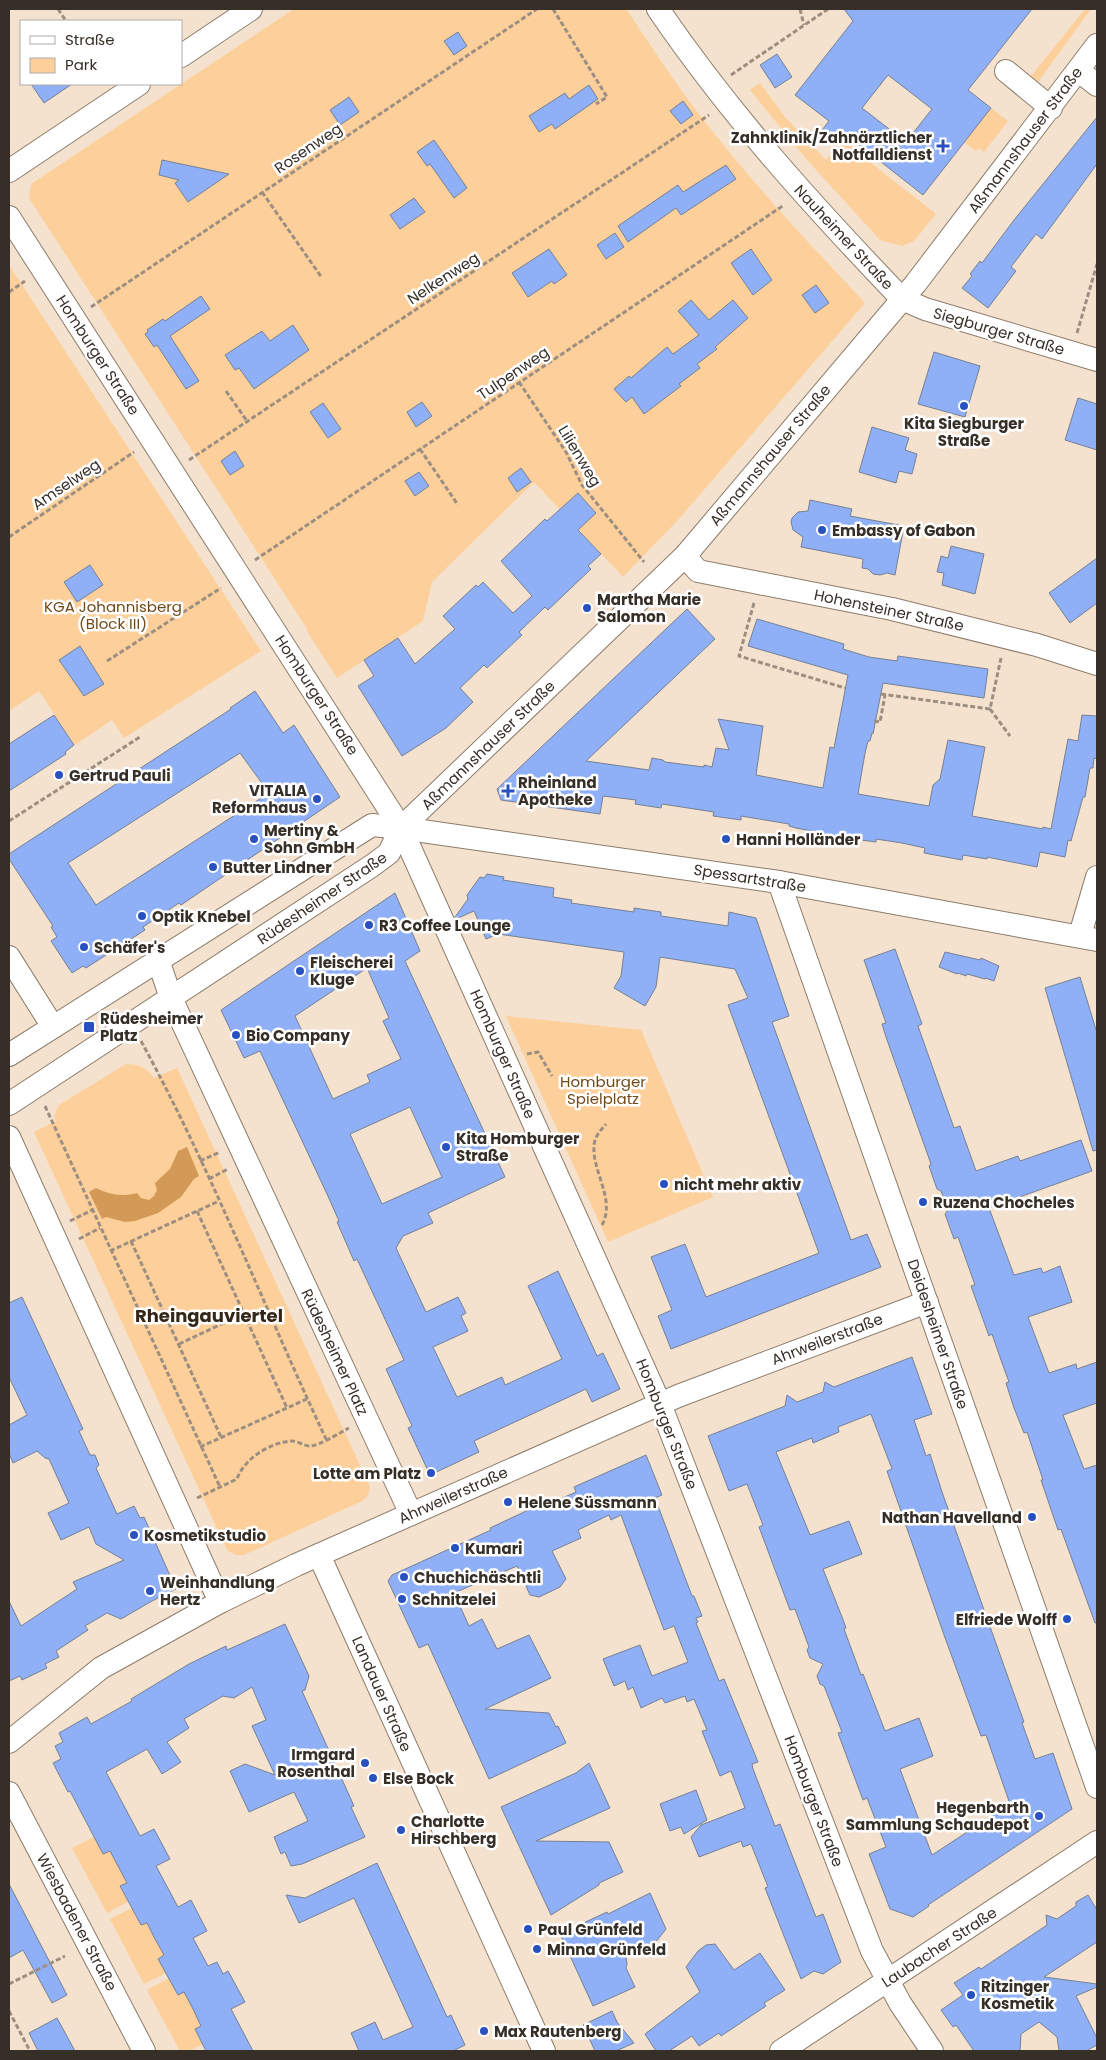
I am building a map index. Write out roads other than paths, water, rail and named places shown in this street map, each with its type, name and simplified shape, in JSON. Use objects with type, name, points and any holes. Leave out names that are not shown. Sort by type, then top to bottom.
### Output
[{"type":"street","points":[[182,55],[251,9]]},
{"type":"street","name":"Nauheimer Straße","points":[[658,9],[694,61],[742,123],[791,181],[902,299]]},
{"type":"street","name":"Aßmannshauser Straße","points":[[401,828],[685,556],[902,299],[1051,108],[1097,45]]},
{"type":"street","points":[[1006,71],[1051,108]]},
{"type":"street","points":[[1079,71],[1097,85]]},
{"type":"street","points":[[9,171],[138,85]]},
{"type":"street","name":"Homburger Straße","points":[[9,216],[401,828],[660,1404],[872,1951],[887,1981],[932,2051]]},
{"type":"street","name":"Siegburger Straße","points":[[902,299],[925,310],[1097,360]]},
{"type":"street","name":"Hohensteiner Straße","points":[[685,556],[698,571],[902,611],[1028,642],[1097,664]]},
{"type":"street","name":"Rüdesheimer Straße","points":[[9,1055],[372,825],[401,828],[389,853],[9,1104]]},
{"type":"street","name":"Spessartstraße","points":[[401,828],[779,882],[1089,938]]},
{"type":"street","points":[[1089,938],[1097,877]]},
{"type":"street","name":"Deidesheimer Straße","points":[[779,882],[1097,1787]]},
{"type":"street","points":[[9,957],[53,1027]]},
{"type":"street","points":[[158,960],[171,998]]},
{"type":"street","name":"Rüdesheimer Platz","points":[[171,998],[411,1514]]},
{"type":"street","points":[[9,1137],[220,1602]]},
{"type":"street","name":"Ahrweilerstraße","points":[[9,1742],[101,1668],[220,1602],[319,1555],[660,1404],[927,1302]]},
{"type":"street","name":"Landauer Straße","points":[[319,1555],[544,2051]]},
{"type":"street","name":"Wiesbadener Straße","points":[[9,1793],[144,2051]]},
{"type":"street","name":"Laubacher Straße","points":[[781,2051],[1097,1842]]},
{"type":"place","name":"Zahnklinik/Zahnärztlicher Notfalldienst","points":[[943,146]]},
{"type":"place","name":"Kita Siegburger Straße","points":[[964,406]]},
{"type":"place","name":"Embassy of Gabon","points":[[822,530]]},
{"type":"place","name":"Martha Marie Salomon","points":[[587,608]]},
{"type":"place","name":"Gertrud Pauli","points":[[59,775]]},
{"type":"place","name":"Rheinland Apotheke","points":[[508,791]]},
{"type":"place","name":"VITALIA Reformhaus","points":[[317,799]]},
{"type":"place","name":"Mertiny & Sohn GmbH","points":[[254,839]]},
{"type":"place","name":"Hanni Holländer","points":[[726,839]]},
{"type":"place","name":"Butter Lindner","points":[[213,867]]},
{"type":"place","name":"Optik Knebel","points":[[142,916]]},
{"type":"place","name":"R3 Coffee Lounge","points":[[369,925]]},
{"type":"place","name":"Schäfer's","points":[[84,947]]},
{"type":"place","name":"Fleischerei Kluge","points":[[300,971]]},
{"type":"place","name":"Rüdesheimer Platz","points":[[89,1027]]},
{"type":"place","name":"Bio Company","points":[[236,1035]]},
{"type":"place","name":"Kita Homburger Straße","points":[[446,1147]]},
{"type":"place","name":"nicht mehr aktiv","points":[[664,1184]]},
{"type":"place","name":"Ruzena Chocheles","points":[[923,1202]]},
{"type":"place","name":"Lotte am Platz","points":[[431,1473]]},
{"type":"place","name":"Helene Süssmann","points":[[508,1502]]},
{"type":"place","name":"Nathan Havelland","points":[[1032,1517]]},
{"type":"place","name":"Kosmetikstudio","points":[[134,1535]]},
{"type":"place","name":"Kumari","points":[[455,1548]]},
{"type":"place","name":"Chuchichäschtli","points":[[404,1577]]},
{"type":"place","name":"Weinhandlung Hertz","points":[[150,1591]]},
{"type":"place","name":"Schnitzelei","points":[[402,1599]]},
{"type":"place","name":"Elfriede Wolff","points":[[1067,1619]]},
{"type":"place","name":"Irmgard Rosenthal","points":[[365,1763]]},
{"type":"place","name":"Else Bock","points":[[373,1778]]},
{"type":"place","name":"Hegenbarth Sammlung Schaudepot","points":[[1039,1816]]},
{"type":"place","name":"Charlotte Hirschberg","points":[[401,1830]]},
{"type":"place","name":"Paul Grünfeld","points":[[528,1929]]},
{"type":"place","name":"Minna Grünfeld","points":[[537,1949]]},
{"type":"place","name":"Ritzinger Kosmetik","points":[[971,1995]]},
{"type":"place","name":"Max Rautenberg","points":[[484,2031]]},
{"type":"district","name":"Rheingauviertel","points":[[209,1315]]},
{"type":"park label","name":"KGA Johannisberg (Block III)","points":[[113,614]]},
{"type":"park label","name":"Homburger Spielplatz","points":[[603,1090]]}]
